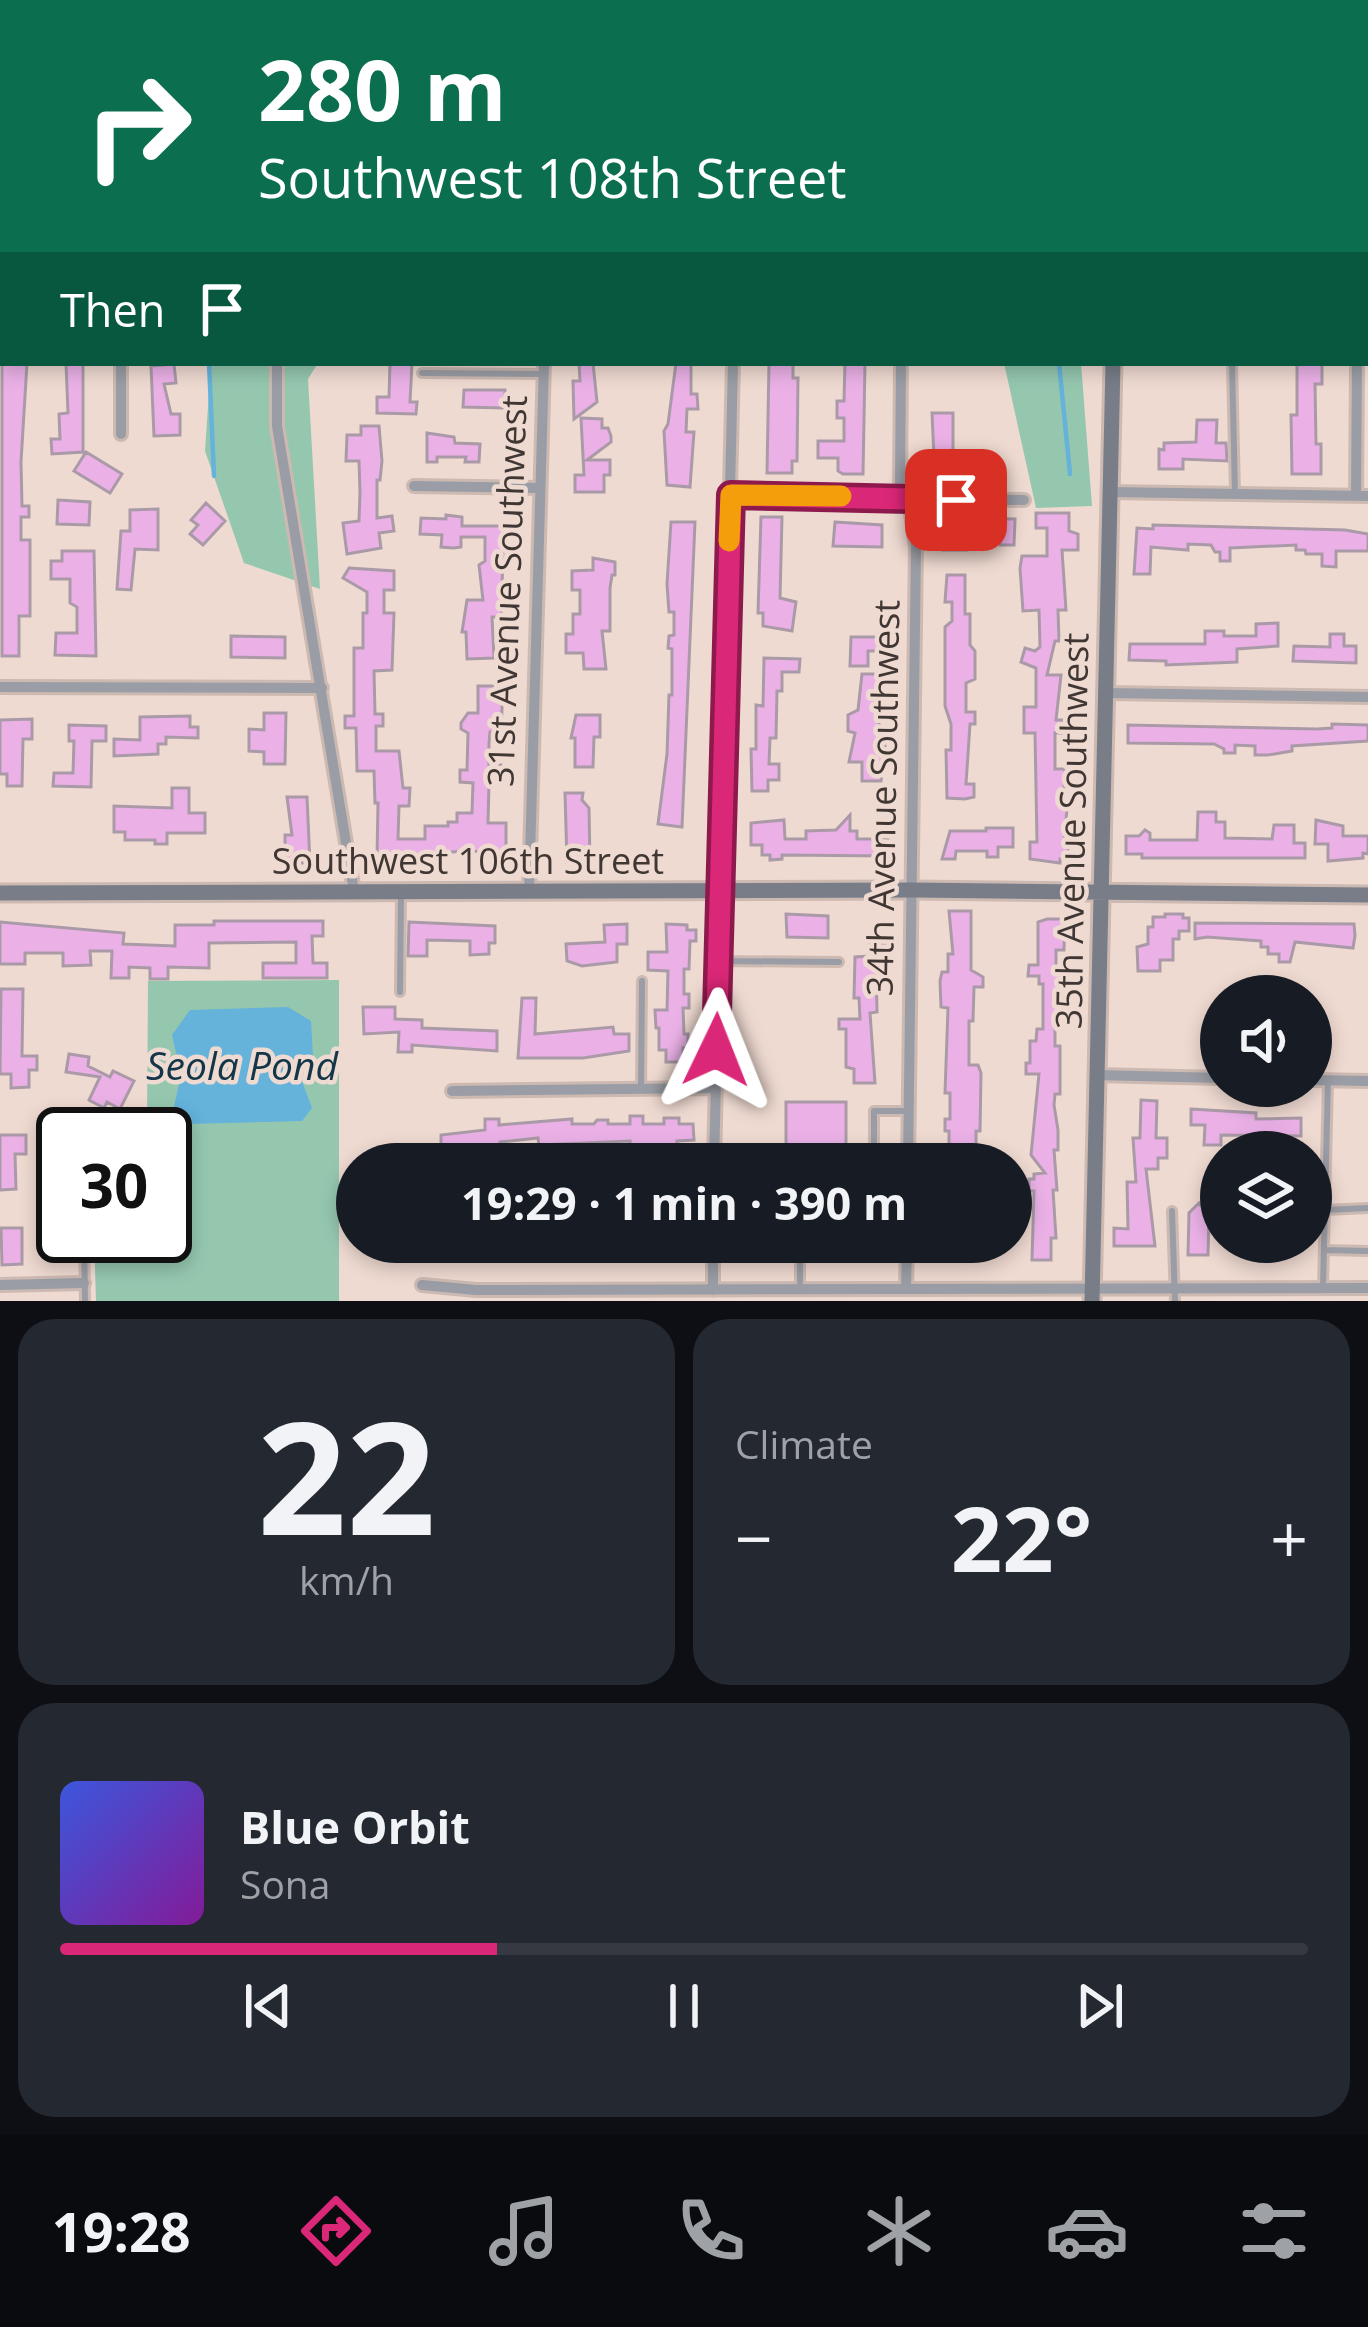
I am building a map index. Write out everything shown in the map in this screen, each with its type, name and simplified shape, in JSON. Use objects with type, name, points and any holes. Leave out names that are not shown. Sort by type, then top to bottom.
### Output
[{"type":"street","points":[[121,366],[121,434]]},
{"type":"street","points":[[277,366],[278,426],[354,891]]},
{"type":"street","points":[[714,1143],[733,366]]},
{"type":"street","name":"34th Avenue Southwest","points":[[902,366],[900,485],[916,548],[908,1143]]},
{"type":"street","name":"35th Avenue Southwest","points":[[1092,1295],[1113,366]]},
{"type":"street","points":[[1110,492],[1362,496],[1357,366]]},
{"type":"street","name":"31st Avenue Southwest","points":[[529,892],[544,369]]},
{"type":"street","points":[[414,486],[539,488]]},
{"type":"street","points":[[731,495],[1024,500]]},
{"type":"street","points":[[0,687],[322,688]]},
{"type":"street","points":[[1106,693],[1368,697]]},
{"type":"street","name":"Southwest 106th Street","points":[[0,893],[913,890],[1368,895]]},
{"type":"street","points":[[1096,1075],[1200,1077]]},
{"type":"street","points":[[1332,1080],[1368,1081]]},
{"type":"street","points":[[452,1091],[715,1088]]},
{"type":"street","points":[[713,1263],[713,1290]]},
{"type":"street","points":[[906,1289],[907,1263]]},
{"type":"street","points":[[0,1285],[84,1283]]},
{"type":"street","points":[[422,1285],[604,1296],[713,1290],[765,1295],[800,1289],[1092,1295],[1174,1287],[1368,1288]]},
{"type":"street","points":[[1259,1287],[1260,1301]]},
{"type":"street","points":[[465,1301],[476,1290]]},
{"type":"lane","points":[[1232,366],[1235,494]]},
{"type":"lane","points":[[422,373],[544,369]]},
{"type":"lane","points":[[400,992],[401,891]]},
{"type":"lane","points":[[718,961],[839,962]]},
{"type":"lane","points":[[641,1088],[642,981]]},
{"type":"lane","points":[[874,1143],[874,1111],[909,1112]]},
{"type":"lane","points":[[1332,1210],[1368,1208]]},
{"type":"lane","points":[[1172,1211],[1175,1301]]},
{"type":"lane","points":[[1332,1250],[1368,1250]]},
{"type":"lane","points":[[84,1263],[85,1301]]},
{"type":"lane","points":[[800,1263],[800,1289]]},
{"type":"lane","points":[[1323,1288],[1324,1263]]},
{"type":"green space","points":[[211,366],[316,366],[308,379],[320,589],[244,563],[205,451]]},
{"type":"green space","points":[[1005,366],[1081,366],[1092,506],[1036,508]]},
{"type":"green space","points":[[339,980],[339,1301],[96,1301],[95,1263],[192,1263],[192,1107],[147,1107],[148,981]]},
{"type":"water","name":"Seola Pond","points":[[288,1007],[311,1021],[313,1057],[300,1076],[312,1108],[302,1121],[192,1124],[192,1107],[174,1107],[181,1075],[172,1035],[190,1010]]},
{"type":"building","points":[[2,366],[27,366],[21,462],[22,506],[29,506],[29,517],[21,517],[21,540],[30,540],[30,616],[19,616],[19,656],[2,656]]},
{"type":"building","points":[[66,366],[83,366],[83,452],[52,454],[51,439],[60,439],[59,414],[68,413]]},
{"type":"building","points":[[151,366],[174,366],[176,383],[164,384],[171,414],[180,414],[180,435],[154,436]]},
{"type":"building","points":[[390,366],[412,366],[410,402],[417,402],[416,414],[377,413],[377,397],[389,397]]},
{"type":"building","points":[[579,366],[593,366],[597,402],[574,419],[573,381],[580,381]]},
{"type":"building","points":[[676,366],[691,366],[691,394],[697,394],[698,409],[687,409],[686,432],[694,432],[690,487],[667,485],[664,431]]},
{"type":"building","points":[[769,366],[793,366],[793,378],[798,378],[797,461],[792,461],[792,473],[767,473]]},
{"type":"building","points":[[845,366],[865,366],[863,474],[838,471],[838,458],[818,458],[818,441],[844,441],[844,418],[837,418],[837,401],[844,401]]},
{"type":"building","points":[[1297,366],[1322,366],[1322,384],[1315,384],[1321,474],[1292,474],[1291,415],[1297,415]]},
{"type":"building","points":[[464,390],[505,390],[504,408],[463,407]]},
{"type":"building","points":[[932,413],[953,413],[953,462],[975,466],[974,484],[929,484],[934,457]]},
{"type":"building","points":[[581,418],[602,419],[602,428],[608,428],[611,436],[611,442],[587,460],[610,460],[604,492],[575,492],[575,475],[584,475]]},
{"type":"building","points":[[1197,420],[1217,420],[1216,443],[1226,443],[1227,461],[1183,459],[1183,469],[1159,469],[1159,449],[1164,450],[1164,443],[1196,442]]},
{"type":"building","points":[[361,426],[379,426],[382,461],[377,518],[392,516],[394,531],[379,533],[381,548],[347,554],[343,523],[359,521],[360,493],[359,461],[346,461],[347,435],[361,435]]},
{"type":"building","points":[[427,433],[454,437],[455,443],[480,444],[479,462],[437,457],[437,462],[427,462]]},
{"type":"building","points":[[86,452],[122,474],[110,493],[74,471]]},
{"type":"building","points":[[58,500],[90,502],[89,525],[57,524]]},
{"type":"building","points":[[206,503],[225,521],[203,545],[190,534],[198,525],[191,520]]},
{"type":"building","points":[[158,509],[158,550],[135,549],[131,590],[117,589],[121,531],[130,531],[130,510]]},
{"type":"building","points":[[1036,513],[1069,513],[1069,531],[1078,534],[1078,550],[1062,550],[1066,610],[1058,610],[1059,641],[1055,641],[1047,675],[1061,675],[1056,720],[1067,720],[1067,733],[1055,733],[1055,769],[1065,769],[1063,809],[1067,809],[1064,843],[1068,843],[1068,859],[1060,863],[1030,859],[1030,842],[1037,842],[1035,733],[1024,733],[1024,707],[1036,707],[1036,668],[1021,662],[1025,648],[1035,651],[1040,647],[1039,610],[1023,611],[1020,568],[1022,556],[1047,556],[1047,528],[1036,528]]},
{"type":"building","points":[[446,515],[462,517],[462,526],[504,526],[501,617],[492,617],[494,658],[467,659],[466,632],[462,632],[467,600],[483,600],[479,565],[485,561],[485,537],[461,537],[461,547],[454,548],[441,547],[442,535],[420,534],[421,518],[446,519]]},
{"type":"building","points":[[761,517],[782,517],[780,598],[796,602],[792,631],[763,626],[763,613],[758,613]]},
{"type":"building","points":[[944,518],[1015,519],[1014,545],[1000,545],[1000,539],[967,539],[967,550],[943,550]]},
{"type":"building","points":[[671,522],[695,522],[682,827],[658,824],[672,695],[672,649],[668,648],[669,636],[674,635],[674,612],[669,612],[667,584]]},
{"type":"building","points":[[835,522],[882,525],[882,547],[833,546]]},
{"type":"building","points":[[1153,525],[1345,530],[1368,534],[1368,551],[1336,551],[1336,567],[1322,566],[1322,554],[1306,554],[1296,550],[1296,545],[1230,548],[1230,561],[1220,561],[1220,552],[1211,545],[1188,544],[1188,550],[1151,547],[1150,574],[1134,574],[1137,528],[1153,529]]},
{"type":"building","points":[[62,551],[94,551],[96,656],[55,655],[56,633],[77,633],[70,579],[51,579],[51,561],[62,561]]},
{"type":"building","points":[[593,558],[615,562],[610,631],[602,631],[606,669],[584,669],[583,653],[566,653],[573,614],[580,614],[580,590],[572,590],[572,571],[593,570]]},
{"type":"building","points":[[349,568],[394,571],[394,590],[384,590],[384,613],[394,613],[392,670],[374,671],[375,714],[383,714],[383,726],[376,726],[376,751],[399,751],[403,788],[410,788],[409,806],[399,806],[398,839],[425,839],[425,826],[448,826],[448,822],[457,822],[457,813],[472,813],[473,783],[460,782],[460,770],[467,770],[468,733],[461,723],[468,713],[478,713],[478,686],[503,686],[501,732],[490,732],[489,743],[489,765],[501,765],[501,782],[489,783],[488,823],[506,823],[506,853],[377,857],[374,771],[357,771],[356,728],[345,728],[345,716],[354,716],[354,648],[363,648],[363,613],[367,613],[367,592],[343,578]]},
{"type":"building","points":[[947,575],[965,575],[965,614],[970,614],[970,645],[975,651],[975,679],[966,683],[966,712],[975,712],[975,724],[970,724],[966,784],[974,784],[974,797],[965,799],[947,798],[951,724],[945,706],[945,627],[952,621],[952,602],[945,602]]},
{"type":"building","points":[[1278,623],[1278,646],[1237,649],[1237,662],[1166,665],[1166,661],[1129,660],[1130,644],[1205,644],[1205,631],[1256,636],[1256,624]]},
{"type":"building","points":[[1330,634],[1344,634],[1344,646],[1356,646],[1356,663],[1293,661],[1294,646],[1330,647]]},
{"type":"building","points":[[231,636],[285,637],[285,658],[231,657]]},
{"type":"building","points":[[851,637],[884,637],[884,651],[868,651],[868,666],[850,666]]},
{"type":"building","points":[[764,658],[800,659],[799,672],[782,672],[782,691],[777,691],[776,738],[770,738],[769,764],[779,764],[779,780],[768,780],[768,791],[752,791],[751,749],[756,749],[756,705],[763,706]]},
{"type":"building","points":[[862,674],[880,674],[879,722],[881,746],[885,746],[881,781],[862,781],[862,762],[849,762],[855,733],[848,731],[848,715],[858,710]]},
{"type":"building","points":[[264,713],[286,713],[285,764],[264,764],[264,752],[249,751],[249,729],[264,730]]},
{"type":"building","points":[[576,715],[600,715],[593,767],[575,767],[575,738],[571,738]]},
{"type":"building","points":[[190,716],[190,727],[198,727],[198,738],[166,737],[166,744],[158,744],[158,754],[114,756],[114,739],[140,740],[140,717]]},
{"type":"building","points":[[32,719],[32,739],[23,739],[22,786],[7,786],[7,774],[0,774],[0,720]]},
{"type":"building","points":[[1332,724],[1368,725],[1368,741],[1292,746],[1292,751],[1268,755],[1255,755],[1255,746],[1235,745],[1235,753],[1224,753],[1214,744],[1128,743],[1128,725],[1317,729],[1332,728]]},
{"type":"building","points":[[69,725],[106,726],[106,741],[92,741],[91,787],[53,786],[54,773],[73,773],[74,741],[69,741]]},
{"type":"building","points":[[172,788],[189,788],[189,813],[205,813],[205,833],[167,833],[167,844],[155,844],[155,840],[125,840],[125,832],[114,832],[114,806],[172,808]]},
{"type":"building","points":[[565,793],[583,793],[589,808],[590,863],[567,862]]},
{"type":"building","points":[[287,797],[307,797],[310,863],[285,863],[285,835],[292,835]]},
{"type":"building","points":[[1198,812],[1216,812],[1216,822],[1225,822],[1225,838],[1272,839],[1274,825],[1294,825],[1294,843],[1305,843],[1305,858],[1142,858],[1142,854],[1126,854],[1126,836],[1139,836],[1145,830],[1150,840],[1197,840]]},
{"type":"building","points":[[850,815],[850,831],[857,831],[857,839],[888,839],[888,856],[782,855],[782,859],[770,860],[770,855],[762,855],[762,845],[751,845],[751,823],[784,820],[785,839],[806,839],[806,831],[836,830]]},
{"type":"building","points":[[1316,820],[1343,826],[1343,836],[1368,836],[1368,854],[1328,861],[1328,844],[1315,844]]},
{"type":"building","points":[[1013,828],[1013,847],[998,847],[998,857],[987,857],[987,851],[956,851],[955,859],[942,859],[950,831]]},
{"type":"building","points":[[949,911],[971,911],[971,970],[983,977],[983,987],[974,987],[973,1021],[969,1021],[969,1065],[978,1065],[981,1073],[976,1143],[949,1143],[949,1131],[945,1131],[945,1119],[950,1119],[950,1093],[945,1093],[948,1008],[941,1007],[940,981],[942,972],[948,972],[948,954],[953,954]]},
{"type":"building","points":[[786,914],[828,916],[828,938],[787,937]]},
{"type":"building","points":[[1153,917],[1189,918],[1189,931],[1179,931],[1179,939],[1173,939],[1173,960],[1160,960],[1160,971],[1138,971],[1137,947],[1148,944]]},
{"type":"building","points":[[1065,919],[1064,950],[1056,950],[1063,1012],[1060,1021],[1055,1021],[1060,1094],[1055,1094],[1054,1105],[1058,1150],[1054,1150],[1056,1238],[1051,1238],[1051,1260],[1032,1260],[1032,1179],[1034,1174],[1045,1173],[1032,1156],[1039,1074],[1026,1074],[1030,1041],[1036,1041],[1037,1029],[1043,1029],[1043,984],[1039,976],[1028,976],[1029,965],[1038,965],[1038,922]]},
{"type":"building","points":[[214,921],[323,921],[323,936],[312,936],[313,963],[327,963],[327,978],[263,978],[263,963],[296,963],[296,942],[209,943],[209,968],[168,967],[168,979],[150,979],[150,968],[129,967],[129,978],[111,978],[112,951],[90,951],[91,965],[63,966],[63,953],[25,953],[25,964],[0,964],[0,922],[124,933],[123,944],[175,946],[175,925],[214,925]]},
{"type":"building","points":[[409,922],[495,926],[495,943],[489,943],[489,954],[470,955],[470,941],[427,940],[427,956],[408,956]]},
{"type":"building","points":[[1195,923],[1354,924],[1355,936],[1353,948],[1295,942],[1290,962],[1279,962],[1279,954],[1268,954],[1261,941],[1195,939]]},
{"type":"building","points":[[627,924],[627,944],[617,944],[617,962],[582,966],[567,961],[566,944],[605,942],[604,925]]},
{"type":"building","points":[[666,924],[696,930],[696,941],[690,941],[689,969],[684,969],[689,1008],[683,1008],[688,1048],[683,1048],[683,1062],[666,1062],[666,1050],[659,1050],[655,1010],[667,1010],[668,971],[648,970],[648,952],[667,952]]},
{"type":"building","points":[[870,944],[890,944],[891,963],[876,964],[877,1012],[870,1013],[875,1083],[854,1083],[854,1069],[846,1067],[846,1029],[839,1029],[839,1019],[860,1019],[859,998],[854,998],[855,957],[871,956]]},
{"type":"building","points":[[1,989],[23,989],[22,1056],[37,1056],[37,1070],[29,1070],[29,1087],[11,1088],[11,1074],[0,1074]]},
{"type":"building","points":[[522,998],[536,998],[535,1034],[613,1027],[614,1034],[629,1034],[629,1051],[583,1058],[518,1058]]},
{"type":"building","points":[[363,1007],[395,1007],[395,1019],[422,1020],[422,1028],[497,1031],[497,1051],[412,1045],[412,1052],[398,1052],[399,1032],[364,1034]]},
{"type":"building","points":[[69,1054],[89,1057],[88,1066],[110,1077],[113,1071],[134,1081],[121,1107],[107,1102],[102,1107],[89,1100],[100,1077],[66,1072]]},
{"type":"building","points":[[1141,1100],[1157,1101],[1156,1138],[1167,1138],[1167,1158],[1158,1158],[1158,1169],[1146,1169],[1155,1246],[1114,1246],[1114,1228],[1128,1229],[1127,1182],[1136,1182],[1133,1138],[1140,1138]]},
{"type":"building","points":[[786,1102],[846,1102],[846,1143],[786,1143]]},
{"type":"building","points":[[1191,1109],[1256,1113],[1256,1119],[1301,1118],[1301,1131],[1205,1131],[1205,1125],[1191,1125]]},
{"type":"building","points":[[630,1116],[643,1116],[643,1124],[679,1118],[679,1124],[693,1124],[694,1140],[539,1143],[538,1138],[441,1143],[441,1135],[485,1130],[485,1119],[499,1119],[499,1125],[572,1119],[572,1124],[608,1120],[608,1124],[630,1124]]},
{"type":"building","points":[[0,1135],[26,1135],[26,1154],[15,1154],[16,1189],[0,1190]]},
{"type":"building","points":[[1199,1203],[1200,1255],[1188,1255],[1189,1213]]},
{"type":"building","points":[[1,1228],[22,1228],[22,1264],[2,1265]]},
{"type":"waterway","points":[[209,366],[214,476]]},
{"type":"waterway","points":[[1059,366],[1070,474]]},
{"type":"slow traffic","points":[[729,541],[731,495],[841,496]]},
{"type":"route","points":[[716,1050],[731,495],[956,500]]}]
